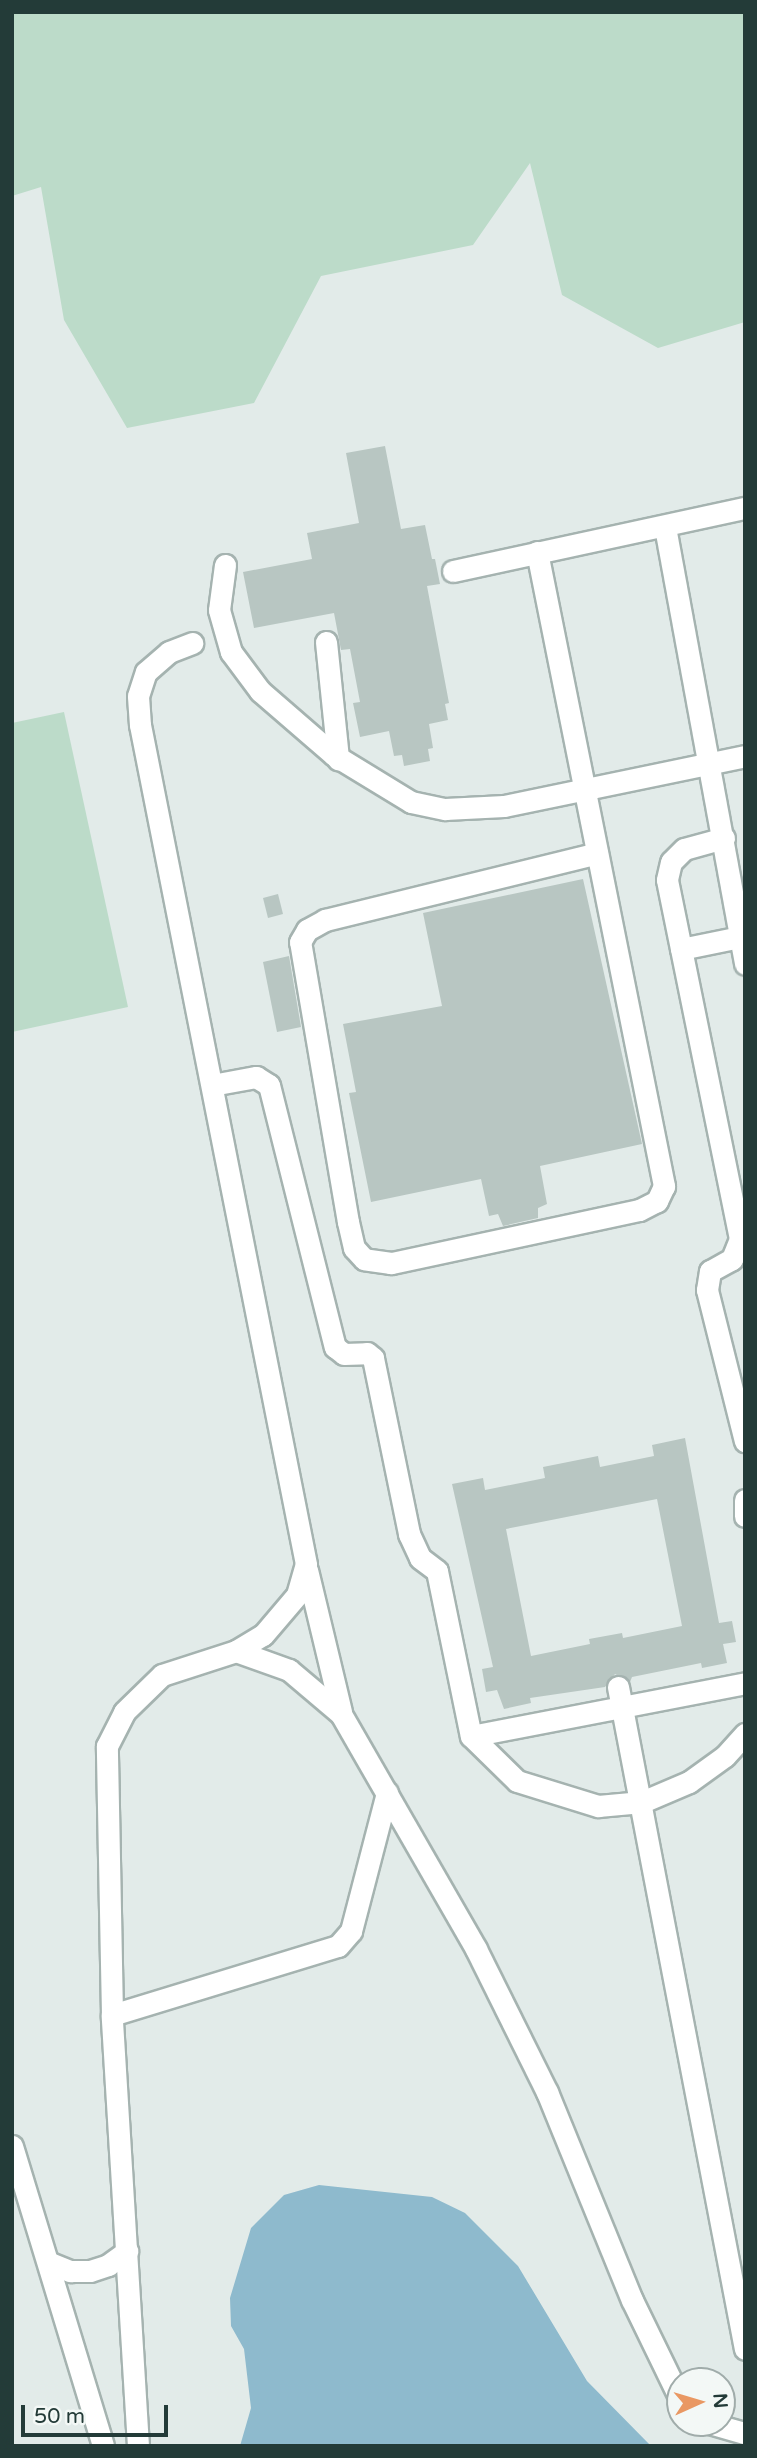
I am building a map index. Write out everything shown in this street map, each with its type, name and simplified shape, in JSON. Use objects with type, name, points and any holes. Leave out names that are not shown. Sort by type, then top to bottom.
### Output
[{"type":"lane","points":[[453,570],[745,508]]},
{"type":"lane","points":[[665,527],[711,761],[745,964]]},
{"type":"lane","points":[[537,552],[663,1170],[664,1186],[657,1201],[639,1210],[391,1263],[364,1259],[354,1248],[348,1222],[300,942],[307,930],[325,920],[597,853]]},
{"type":"lane","points":[[225,565],[219,610],[230,652],[260,691],[338,758],[411,802],[445,809],[504,806],[745,756]]},
{"type":"lane","points":[[326,642],[338,758]]},
{"type":"lane","points":[[192,643],[169,652],[146,672],[138,696],[140,725],[306,1564],[341,1714],[476,1949],[547,2092],[632,2300],[666,2370]]},
{"type":"lane","points":[[724,838],[684,849],[671,862],[667,880],[740,1239],[732,1259],[710,1271],[707,1290],[745,1441]]},
{"type":"lane","points":[[681,949],[740,937]]},
{"type":"lane","points":[[212,1084],[256,1077],[269,1085],[331,1337],[344,1354],[367,1353],[373,1358],[409,1534],[420,1558],[437,1572],[471,1736],[517,1781],[557,1797],[598,1806],[642,1802],[689,1782],[725,1756],[745,1734]]},
{"type":"lane","points":[[745,1500],[745,1516]]},
{"type":"lane","points":[[138,2446],[112,2015],[107,1746],[124,1712],[162,1675],[236,1651],[286,1614],[298,1595],[306,1564]]},
{"type":"lane","points":[[236,1651],[289,1670],[341,1714]]},
{"type":"lane","points":[[471,1736],[620,1697],[745,1683]]},
{"type":"lane","points":[[620,1697],[745,2349]]},
{"type":"lane","points":[[112,2015],[338,1945],[351,1931],[387,1793]]},
{"type":"lane","points":[[14,2156],[50,2263],[103,2446]]},
{"type":"lane","points":[[50,2263],[70,2271],[90,2271],[108,2265],[127,2251]]},
{"type":"green space","points":[[12,12],[745,12],[745,322],[658,348],[562,295],[530,163],[473,245],[321,276],[254,403],[127,428],[64,320],[41,187],[12,196]]},
{"type":"green space","points":[[64,712],[128,1007],[12,1032],[12,723]]},
{"type":"water","points":[[319,2185],[432,2197],[465,2213],[518,2266],[587,2381],[651,2446],[240,2446],[251,2408],[244,2349],[231,2326],[230,2298],[251,2228],[284,2195]]},
{"type":"building","points":[[385,446],[401,529],[425,525],[432,559],[435,559],[440,584],[427,586],[449,703],[445,704],[448,720],[429,724],[433,748],[428,749],[430,761],[404,766],[402,755],[394,756],[389,731],[360,737],[353,703],[360,702],[350,649],[341,650],[334,613],[254,628],[243,572],[312,559],[307,533],[359,523],[346,453]]},
{"type":"building","points":[[583,879],[642,1144],[540,1166],[547,1204],[538,1208],[538,1218],[503,1226],[498,1214],[489,1216],[481,1179],[371,1202],[349,1093],[356,1092],[343,1024],[442,1006],[423,913]]},
{"type":"building","points":[[278,894],[283,914],[268,918],[263,898]]},
{"type":"building","points":[[289,956],[301,1027],[277,1032],[263,962]]},
{"type":"building","points":[[685,1438],[719,1623],[732,1621],[736,1642],[723,1644],[727,1663],[702,1668],[701,1663],[632,1677],[630,1682],[615,1674],[605,1687],[530,1698],[531,1703],[504,1709],[497,1690],[486,1692],[482,1669],[493,1667],[452,1484],[483,1478],[485,1490],[545,1478],[543,1467],[598,1456],[600,1467],[654,1456],[652,1445]],"holes":[[[657,1499],[682,1626],[623,1638],[622,1633],[589,1639],[590,1644],[531,1656],[506,1529]]]}]
